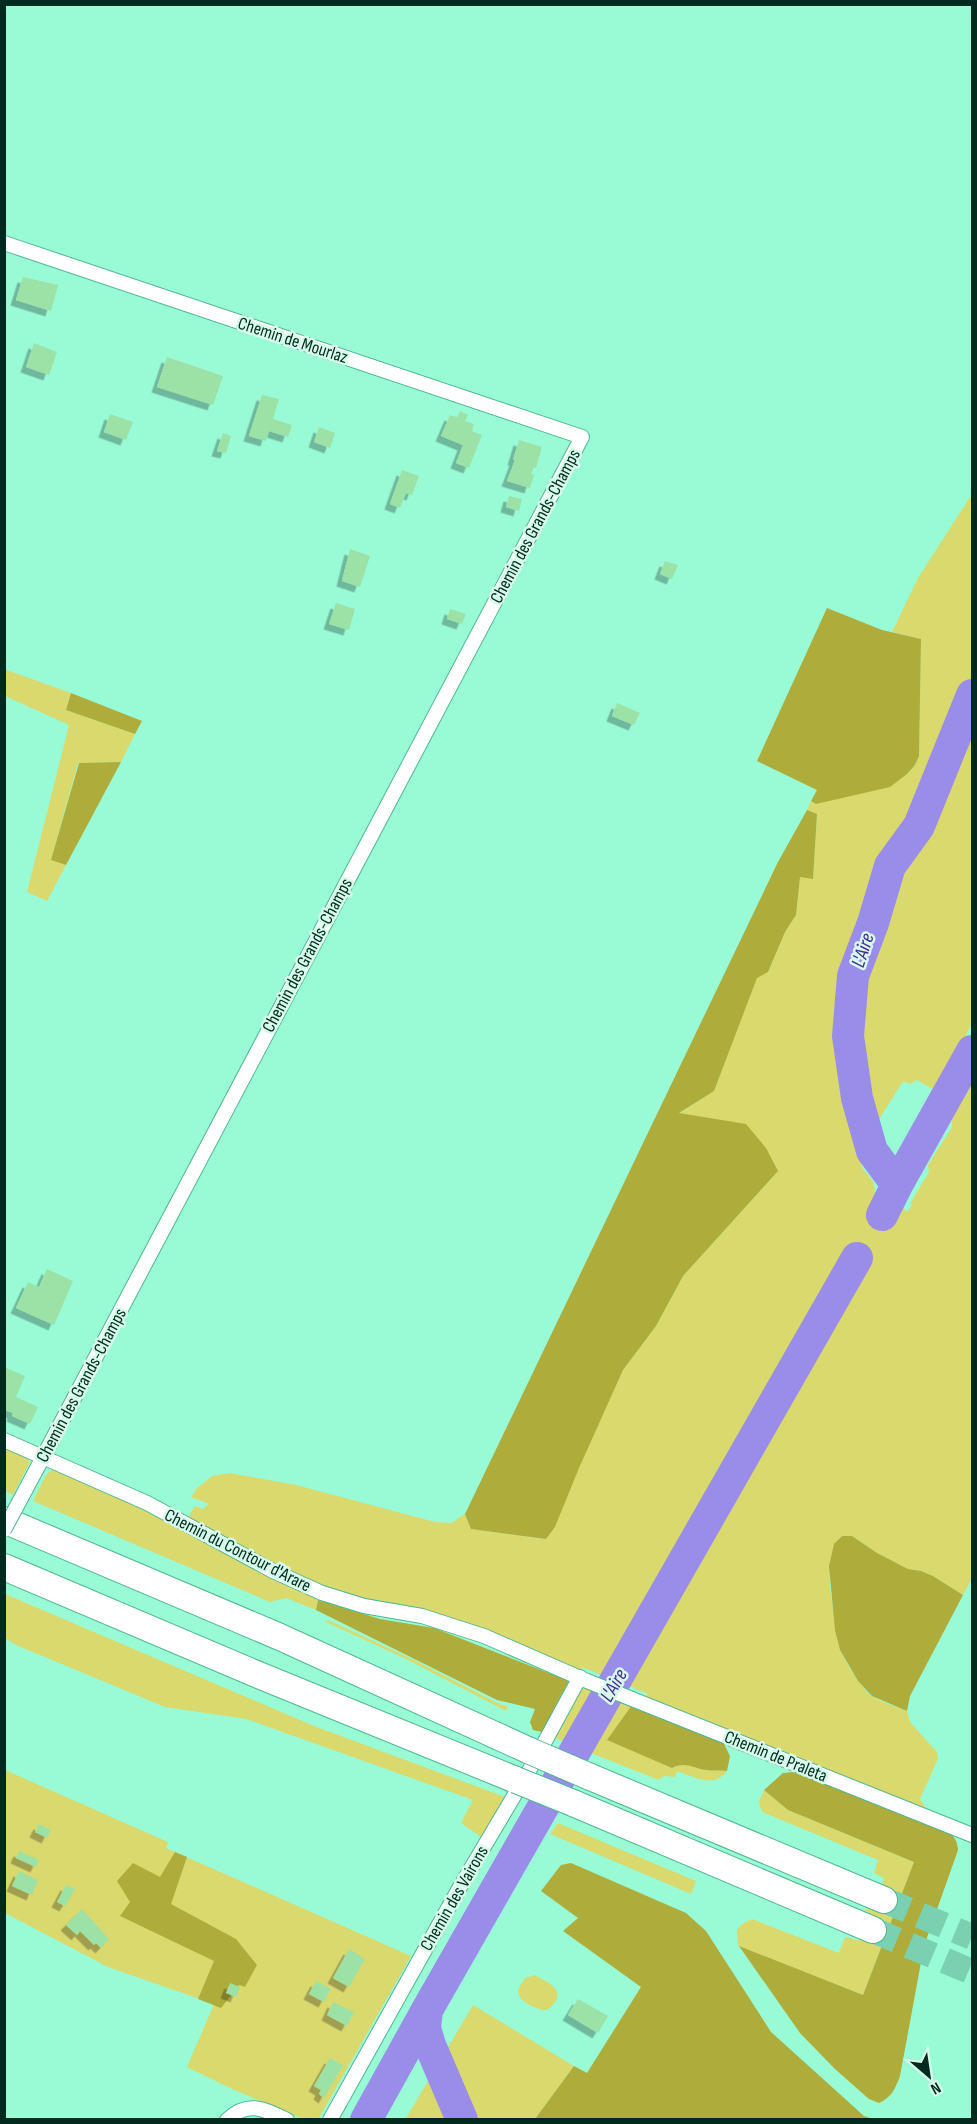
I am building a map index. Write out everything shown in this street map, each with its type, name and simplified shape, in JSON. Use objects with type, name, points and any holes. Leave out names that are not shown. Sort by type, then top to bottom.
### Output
[{"type":"highway","points":[[4,1520],[280,1637],[530,1751],[884,1900]]},
{"type":"highway","points":[[4,1567],[873,1930]]},
{"type":"street","name":"Chemin de Mourlaz","points":[[4,243],[582,437]]},
{"type":"street","name":"Chemin des Grands-Champs","points":[[4,1530],[582,437]]},
{"type":"street","name":"Chemin du Contour d'Arare","points":[[4,1440],[147,1503],[273,1571],[322,1593],[364,1606],[422,1616],[453,1625],[584,1679]]},
{"type":"street","name":"Chemin de Praleta","points":[[584,1679],[972,1835]]},
{"type":"street","name":"Chemin des Vairons","points":[[330,2120],[478,1856],[584,1679]]},
{"type":"street","points":[[227,2120],[234,2113],[249,2108],[259,2108],[286,2120]]},
{"type":"shaded area","points":[[972,494],[972,1023],[948,1072],[932,1089],[917,1080],[910,1084],[903,1081],[860,1150],[862,1168],[873,1181],[879,1215],[903,1207],[906,1212],[911,1207],[911,1202],[929,1172],[928,1165],[952,1127],[952,1118],[972,1081],[972,1578],[963,1595],[933,1576],[908,1569],[877,1553],[852,1536],[842,1536],[835,1546],[830,1574],[840,1650],[850,1668],[871,1695],[907,1711],[910,1722],[937,1752],[938,1759],[920,1799],[927,1809],[923,1814],[639,1702],[648,1694],[582,1667],[580,1677],[484,1636],[364,1606],[185,1523],[195,1506],[203,1509],[209,1504],[191,1497],[197,1488],[212,1476],[230,1473],[296,1485],[435,1522],[451,1523],[465,1514],[472,1529],[545,1539],[555,1527],[578,1468],[623,1370],[656,1326],[683,1276],[778,1171],[678,1114],[714,1091],[757,977],[768,972],[785,932],[796,915],[800,876],[813,879],[817,814],[807,810],[811,801],[817,804],[907,774],[915,765],[919,756],[921,639],[892,632],[918,578]]},
{"type":"shaded area","points":[[827,608],[882,630],[921,639],[919,756],[907,774],[890,787],[816,804],[811,801],[817,790],[757,761]]},
{"type":"shaded area","points":[[4,669],[71,693],[66,710],[135,734],[121,762],[78,763],[51,860],[66,865],[47,901],[27,892],[69,725],[5,696]]},
{"type":"shaded area","points":[[71,693],[142,721],[135,734],[66,710]]},
{"type":"shaded area","points":[[121,762],[66,865],[51,860],[79,763]]},
{"type":"shaded area","points":[[807,810],[817,814],[813,879],[800,877],[796,915],[785,932],[768,972],[757,978],[714,1091],[679,1113],[746,1124],[766,1148],[778,1171],[683,1276],[656,1326],[623,1370],[555,1527],[546,1539],[471,1529],[465,1514],[778,862]]},
{"type":"shaded area","points":[[5,1448],[27,1458],[30,1462],[13,1495],[5,1491]]},
{"type":"shaded area","points":[[53,1469],[121,1498],[318,1600],[316,1610],[286,1598],[270,1602],[33,1501],[46,1475]]},
{"type":"shaded area","points":[[842,1536],[852,1536],[877,1553],[908,1569],[933,1576],[963,1595],[910,1696],[907,1711],[872,1696],[858,1681],[840,1650],[835,1630],[829,1566],[834,1544]]},
{"type":"shaded area","points":[[5,1594],[314,1726],[505,1797],[481,1837],[461,1823],[473,1800],[246,1719],[165,1707],[16,1645],[5,1638]]},
{"type":"shaded area","points":[[318,1600],[380,1619],[434,1628],[569,1681],[542,1732],[533,1730],[530,1722],[535,1709],[497,1700],[316,1610]]},
{"type":"shaded area","points":[[328,1620],[412,1659],[499,1704],[508,1706],[506,1711],[404,1658],[326,1622]]},
{"type":"shaded area","points":[[584,1686],[597,1691],[567,1743],[553,1737],[581,1688]]},
{"type":"shaded area","points":[[618,1699],[632,1705],[608,1740],[678,1765],[693,1765],[705,1770],[727,1771],[722,1776],[710,1780],[677,1771],[675,1777],[664,1776],[659,1780],[588,1752]]},
{"type":"shaded area","points":[[632,1705],[723,1742],[730,1756],[727,1771],[706,1770],[685,1765],[672,1768],[607,1740]]},
{"type":"shaded area","points":[[5,1770],[168,1842],[166,1848],[411,1956],[319,2118],[303,2119],[187,2067],[214,2004],[108,1967],[5,1913]]},
{"type":"shaded area","points":[[794,1772],[943,1829],[952,1835],[957,1843],[958,1850],[924,1946],[900,2076],[892,2092],[879,2103],[869,2099],[835,2069],[800,2033],[739,1946],[863,1995],[914,1862],[788,1810],[764,1790],[783,1773]]},
{"type":"shaded area","points":[[764,1790],[788,1810],[914,1862],[863,1995],[738,1946],[737,1930],[742,1924],[752,1919],[839,1953],[845,1937],[857,1940],[866,1938],[875,1921],[872,1915],[864,1909],[874,1909],[887,1890],[882,1884],[884,1878],[874,1873],[878,1860],[762,1812],[759,1802]]},
{"type":"shaded area","points":[[558,1823],[696,1881],[691,1894],[550,1834]]},
{"type":"shaded area","points":[[175,1852],[187,1857],[171,1904],[236,1939],[257,1965],[245,1987],[239,1985],[221,2008],[198,1999],[214,1961],[120,1916],[130,1902],[117,1881],[133,1863],[160,1877]]},
{"type":"shaded area","points":[[571,1863],[686,1913],[706,1931],[771,2032],[864,2116],[873,2119],[535,2119],[574,2066],[587,2073],[641,1987],[563,1931],[578,1918],[541,1891],[561,1865]]},
{"type":"shaded area","points":[[535,1975],[552,1985],[558,1993],[554,2004],[547,2010],[530,2005],[519,1996],[519,1988],[525,1978]]},
{"type":"shaded area","points":[[473,2005],[574,2066],[535,2119],[405,2120]]},
{"type":"building","points":[[23,277],[58,285],[51,311],[16,300]]},
{"type":"building","points":[[34,343],[57,352],[49,375],[26,367]]},
{"type":"building","points":[[167,357],[223,376],[213,405],[157,387]]},
{"type":"building","points":[[262,395],[279,399],[273,419],[292,425],[288,437],[269,431],[266,441],[249,436]]},
{"type":"building","points":[[460,411],[468,415],[465,421],[474,424],[472,431],[482,435],[469,468],[456,463],[463,445],[441,436],[450,415],[457,418]]},
{"type":"building","points":[[110,414],[133,422],[126,440],[104,432]]},
{"type":"building","points":[[319,427],[335,433],[330,448],[314,442]]},
{"type":"building","points":[[223,433],[231,436],[226,453],[217,451]]},
{"type":"building","points":[[519,440],[542,447],[536,468],[534,467],[531,474],[534,475],[530,488],[507,481]]},
{"type":"building","points":[[402,470],[419,476],[412,495],[406,493],[400,508],[390,504]]},
{"type":"building","points":[[509,496],[522,499],[519,511],[506,507]]},
{"type":"building","points":[[350,549],[370,556],[360,587],[342,581]]},
{"type":"building","points":[[665,561],[678,565],[672,579],[660,574]]},
{"type":"building","points":[[336,603],[355,609],[349,630],[329,624]]},
{"type":"building","points":[[450,609],[466,614],[462,624],[447,619]]},
{"type":"building","points":[[617,703],[640,713],[634,725],[612,716]]},
{"type":"building","points":[[47,1269],[73,1281],[54,1325],[16,1308],[28,1282],[39,1287]]},
{"type":"building","points":[[4,1367],[25,1376],[16,1397],[38,1407],[30,1424],[4,1410]]},
{"type":"building","points":[[39,1824],[51,1830],[47,1838],[35,1832]]},
{"type":"building","points":[[19,1851],[39,1860],[36,1867],[16,1858]]},
{"type":"building","points":[[19,1871],[38,1880],[32,1895],[12,1886]]},
{"type":"building","points":[[66,1885],[75,1889],[65,1906],[57,1902]]},
{"type":"building","points":[[82,1909],[109,1939],[101,1948],[96,1943],[94,1945],[80,1931],[77,1935],[66,1925]]},
{"type":"building","points":[[349,1949],[365,1959],[349,1987],[333,1978]]},
{"type":"building","points":[[316,1981],[331,1989],[324,2002],[309,1994]]},
{"type":"building","points":[[230,1983],[240,1987],[236,1997],[226,1993]]},
{"type":"building","points":[[578,1999],[608,2016],[598,2033],[568,2015]]},
{"type":"building","points":[[333,2002],[354,2012],[347,2026],[327,2015]]},
{"type":"building","points":[[330,2058],[343,2065],[324,2098],[319,2094],[321,2090],[314,2086]]},
{"type":"waterway","name":"L'Aire","points":[[882,1215],[897,1185],[872,1151],[857,1098],[848,1036],[853,976],[873,923],[890,866],[919,826],[972,695]]},
{"type":"waterway","points":[[897,1185],[972,1051]]},
{"type":"waterway","name":"L'Aire","points":[[462,2120],[430,2045],[425,2028],[427,2010],[857,1258]]},
{"type":"waterway","points":[[366,2120],[427,2010]]},
{"type":"tunnel","points":[[884,1900],[972,1937]]},
{"type":"tunnel","points":[[873,1930],[972,1972]]}]
